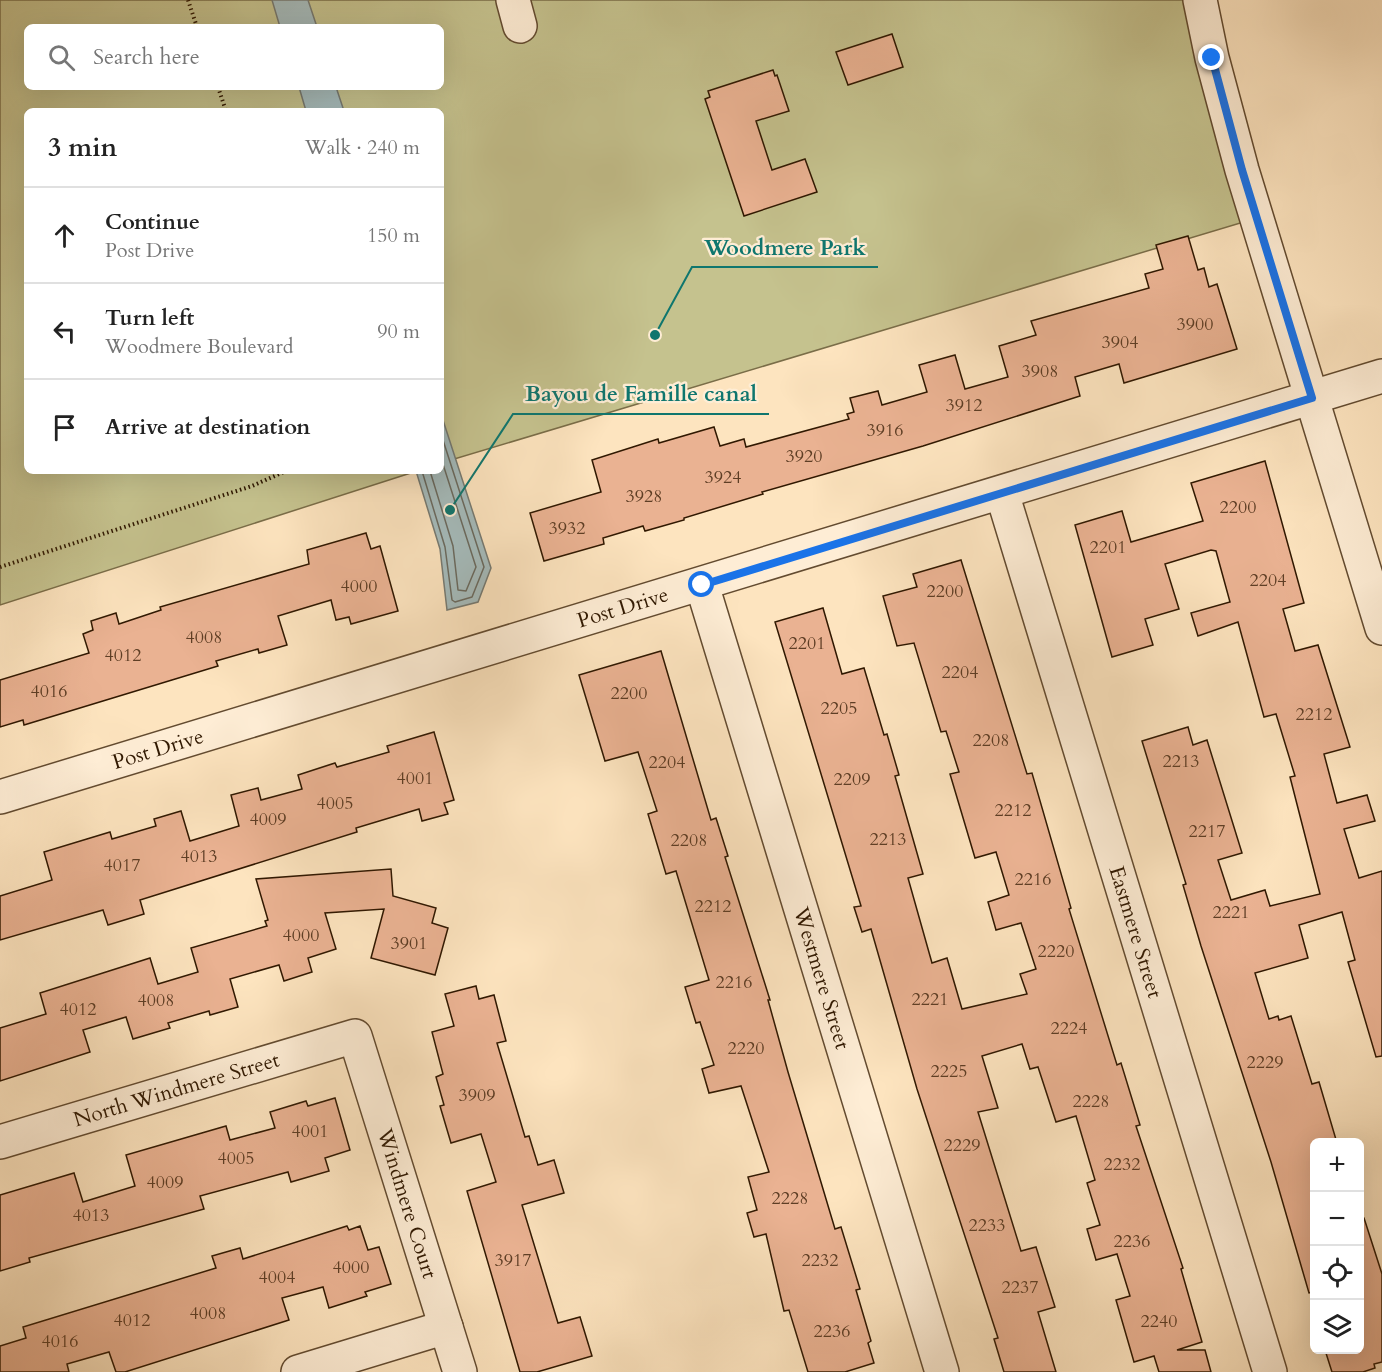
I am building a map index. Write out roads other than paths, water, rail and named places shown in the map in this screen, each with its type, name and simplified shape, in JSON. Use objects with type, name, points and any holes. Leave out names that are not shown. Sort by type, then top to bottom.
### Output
[{"type":"street","points":[[1200,0],[1212,58],[1242,170],[1382,628]]},
{"type":"street","name":"Post Drive","points":[[0,797],[434,667],[1382,376]]},
{"type":"street","name":"Eastmere Street","points":[[1002,493],[1270,1372]]},
{"type":"street","name":"Westmere Street","points":[[702,585],[942,1372]]},
{"type":"street","name":"North Windmere Street","points":[[0,1142],[355,1036]]},
{"type":"street","name":"Windmere Court","points":[[355,1036],[460,1372]]},
{"type":"street","points":[[298,1372],[446,1327]]},
{"type":"water","points":[[272,0],[308,0],[316,24],[279,24]]},
{"type":"water","points":[[300,90],[337,90],[343,108],[305,108]]},
{"type":"water","points":[[444,423],[491,568],[478,602],[447,610],[440,549],[417,474],[444,474]]},
{"type":"place","name":"Woodmere Park","points":[[655,335]]},
{"type":"place","name":"Bayou de Famille canal","points":[[450,510]]}]
